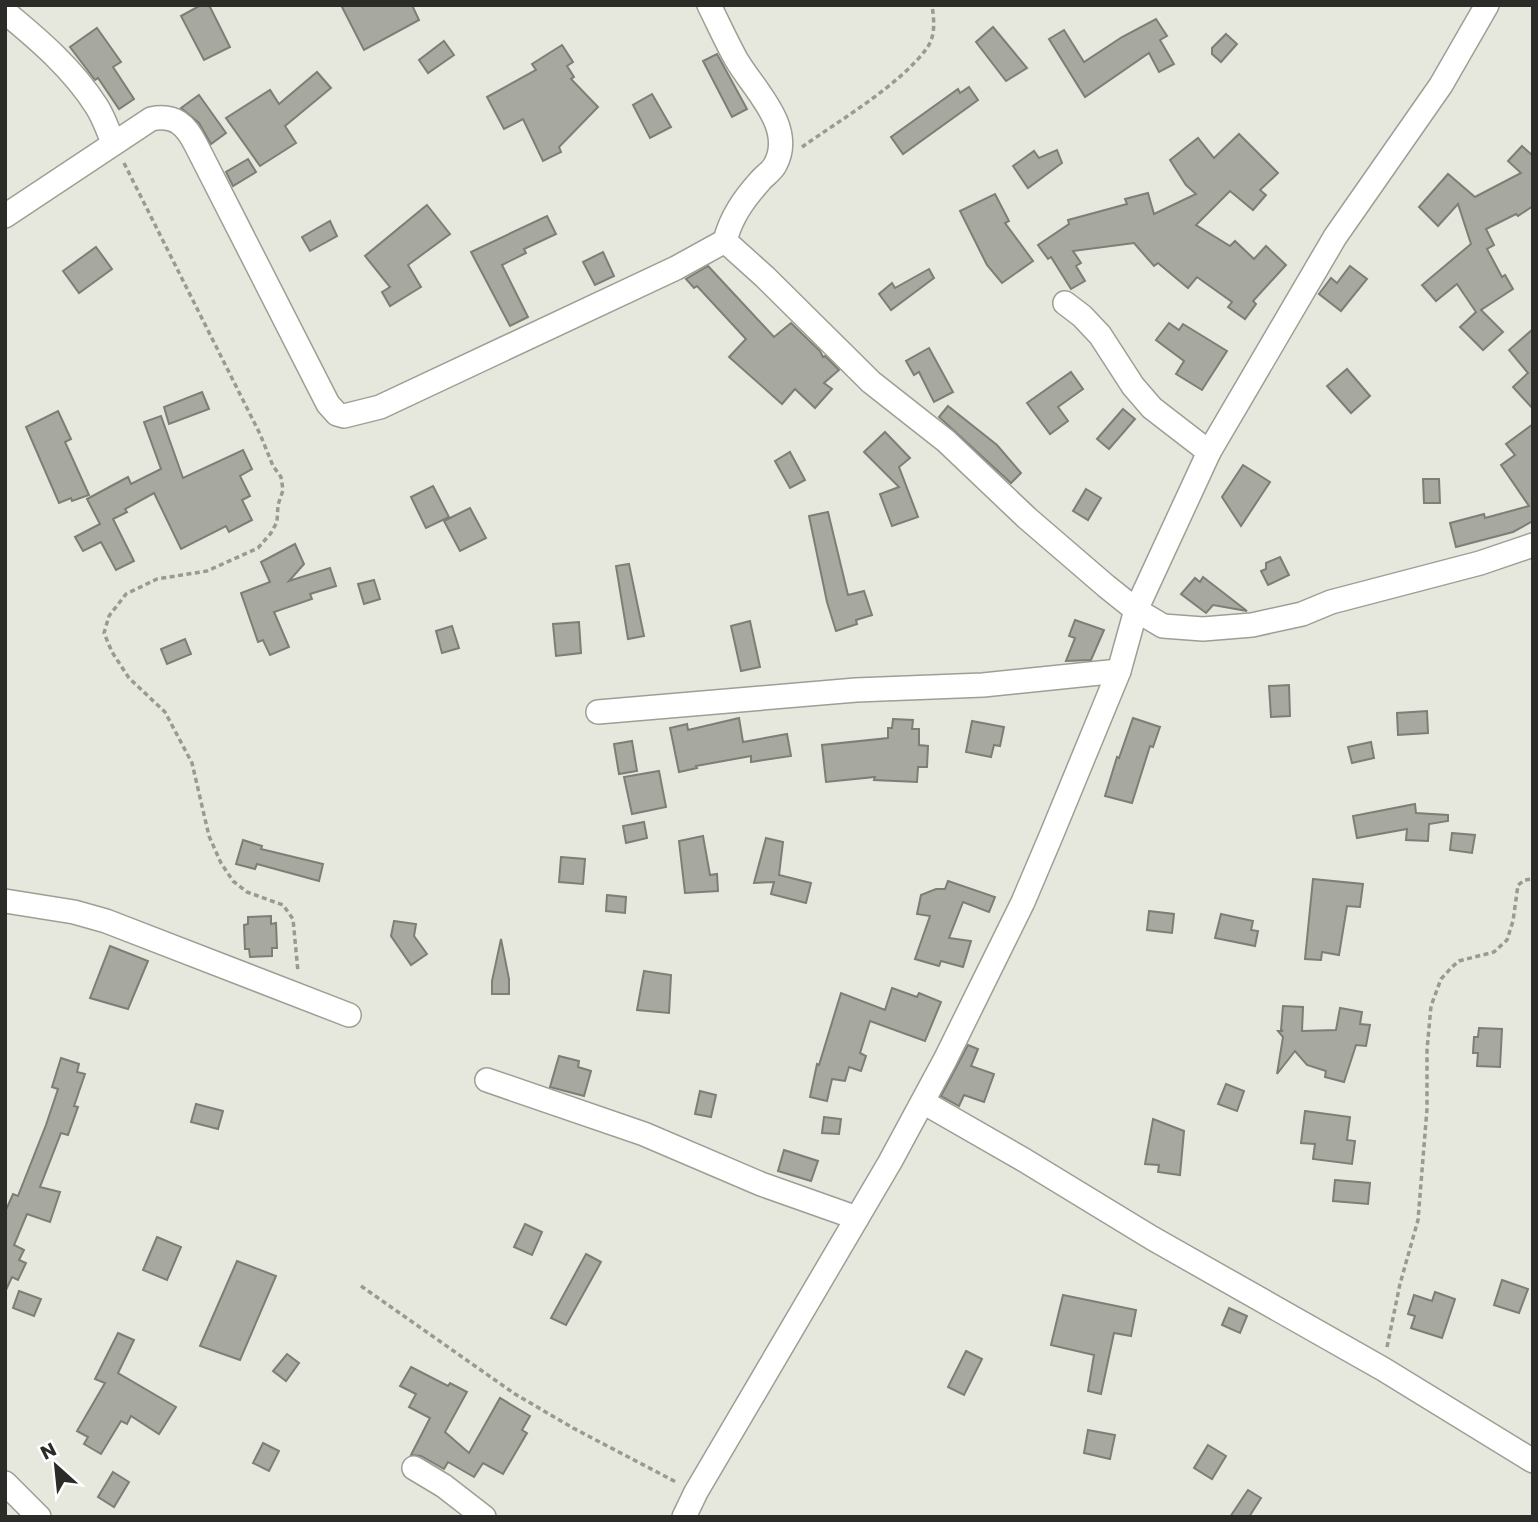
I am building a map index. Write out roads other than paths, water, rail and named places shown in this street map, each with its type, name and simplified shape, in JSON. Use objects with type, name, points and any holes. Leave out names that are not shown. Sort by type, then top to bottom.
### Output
[{"type":"street","points":[[19,5],[6,12],[75,76],[99,109],[113,142]]},
{"type":"street","points":[[5,216],[151,119],[161,117],[177,120],[190,133],[333,411],[344,416],[380,407],[664,274],[725,241],[737,210],[774,167],[780,143],[775,119],[736,59],[709,5]]},
{"type":"street","points":[[684,1517],[923,1102],[1023,902],[1118,671],[1136,610],[1209,452],[1335,237],[1441,85],[1487,5]]},
{"type":"street","points":[[725,241],[871,382],[946,441],[1027,518],[1136,610],[1163,626],[1178,628],[1252,625],[1302,614],[1331,603],[1480,563],[1533,545]]},
{"type":"street","points":[[1065,303],[1100,335],[1133,386],[1152,408],[1209,452]]},
{"type":"street","points":[[598,712],[856,690],[983,685],[1118,671]]},
{"type":"street","points":[[5,901],[74,912],[106,921],[349,1015]]},
{"type":"street","points":[[487,1080],[644,1135],[761,1184],[857,1218]]},
{"type":"street","points":[[923,1102],[1152,1238],[1383,1369],[1533,1461]]},
{"type":"street","points":[[414,1468],[444,1486],[484,1517]]},
{"type":"street","points":[[5,1483],[39,1517]]}]
